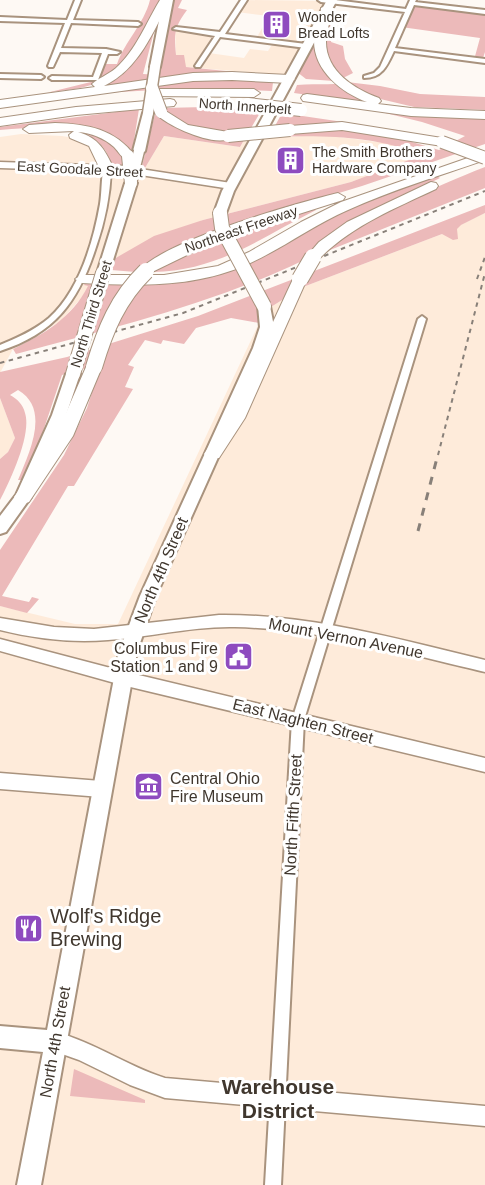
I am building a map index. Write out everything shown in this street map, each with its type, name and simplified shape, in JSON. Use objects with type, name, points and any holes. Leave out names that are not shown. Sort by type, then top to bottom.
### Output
[{"type":"highway","points":[[0,104],[75,90],[113,78],[127,65],[166,0]]},
{"type":"highway","points":[[328,2],[320,48],[323,58],[333,73],[351,90],[382,103],[427,113]]},
{"type":"highway","points":[[0,104],[193,77],[289,79]]},
{"type":"highway","points":[[271,78],[282,82],[282,92]]},
{"type":"highway","points":[[152,88],[154,113],[178,126],[194,131],[228,136],[342,126],[447,139]]},
{"type":"highway","name":"North Innerbelt","points":[[0,111],[87,100],[185,96],[251,98],[304,104],[485,149]]},
{"type":"highway","name":"North Innerbelt","points":[[0,122],[147,104],[251,98]]},
{"type":"highway","points":[[304,104],[485,115]]},
{"type":"highway","points":[[5,132],[55,127],[89,130],[132,151],[131,183]]},
{"type":"highway","points":[[5,132],[53,132],[81,137],[100,149],[107,169]]},
{"type":"highway","name":"North Innerbelt","points":[[447,139],[485,159]]},
{"type":"highway","name":"Northeast Freeway","points":[[23,497],[52,460],[68,433],[83,399],[111,315],[126,292],[146,271],[181,249],[209,237],[485,149]]},
{"type":"highway","points":[[213,454],[237,418],[300,279],[313,256],[332,238],[346,230],[485,159]]},
{"type":"highway","points":[[83,276],[168,280],[225,268],[345,206],[485,159]]},
{"type":"highway","points":[[83,276],[158,276],[216,266],[239,257],[311,215],[378,185]]},
{"type":"main road","points":[[152,88],[166,0]]},
{"type":"main road","name":"North 4th Street","points":[[29,1185],[122,678],[135,630],[148,596],[260,348],[267,327],[264,306],[222,228],[220,213],[223,201],[328,2]]},
{"type":"main road","points":[[132,151],[154,113]]},
{"type":"main road","name":"East Goodale Street","points":[[0,165],[135,171],[231,186]]},
{"type":"main road","name":"North Third Street","points":[[0,528],[23,497],[59,415],[131,183]]},
{"type":"main road","name":"Mount Vernon Avenue","points":[[1,625],[61,634],[109,634],[200,622],[231,621],[294,625],[485,666]]},
{"type":"main road","name":"East Naghten Street","points":[[0,645],[122,678],[485,765]]},
{"type":"main road","points":[[0,781],[101,789]]},
{"type":"main road","points":[[0,1037],[55,1042],[97,1056],[149,1084],[184,1090],[485,1116]]},
{"type":"street","points":[[51,66],[78,0]]},
{"type":"street","points":[[198,66],[244,0]]},
{"type":"street","points":[[328,2],[409,11]]},
{"type":"street","points":[[366,77],[379,72],[413,2],[485,12]]},
{"type":"street","points":[[0,19],[138,24]]},
{"type":"street","points":[[176,29],[306,46]]},
{"type":"street","points":[[391,49],[485,61]]},
{"type":"street","points":[[58,50],[117,52]]},
{"type":"street","points":[[52,78],[96,79],[106,51]]},
{"type":"street","points":[[0,76],[40,77]]},
{"type":"street","points":[[0,348],[34,332],[54,318],[69,303],[83,276],[106,199],[107,169]]},
{"type":"street","name":"North Fifth Street","points":[[273,1185],[298,720],[422,319]]},
{"type":"shaded area","points":[[150,0],[161,0],[134,47],[118,68],[96,83],[46,93],[99,80],[105,64],[117,64]]},
{"type":"shaded area","points":[[173,0],[182,0],[178,8],[187,10],[177,26],[175,41],[176,55],[184,55],[186,67],[246,73],[102,87],[129,68],[156,24],[143,74],[159,75],[164,35]]},
{"type":"shaded area","points":[[245,0],[331,1],[295,76],[186,67],[176,56],[175,27],[222,33],[209,53],[244,58],[250,49],[268,51],[275,40],[257,37],[269,16],[237,12]]},
{"type":"shaded area","points":[[413,3],[485,12],[485,52],[482,61],[474,60],[480,38],[401,27]]},
{"type":"shaded area","points":[[330,21],[334,22],[331,42],[343,46],[345,59],[353,73],[343,78],[332,66],[326,52],[325,37]]},
{"type":"shaded area","points":[[314,40],[334,81],[306,79],[297,72]]},
{"type":"shaded area","points":[[230,78],[273,82],[272,91],[191,88],[102,93],[171,81]]},
{"type":"shaded area","points":[[347,82],[420,94],[485,97],[485,110],[414,107],[372,97],[373,104],[294,93],[297,85]]},
{"type":"shaded area","points":[[206,107],[261,111],[240,147],[164,136],[145,168],[111,164],[106,152],[97,142],[80,134],[63,131],[81,132],[100,137],[115,147],[124,163],[142,166],[155,114],[182,130],[212,132],[179,122],[162,108]]},
{"type":"shaded area","points":[[139,109],[132,153],[114,137],[94,131],[54,127],[0,130],[0,127]]},
{"type":"shaded area","points":[[373,110],[485,118],[485,144],[362,186],[210,232],[172,248],[136,272],[111,270],[114,259],[154,236],[203,220],[351,182],[422,155],[404,148],[366,140],[308,136],[269,137],[282,113],[357,124],[313,124],[284,128],[341,128],[402,139],[439,150],[465,136]]},
{"type":"shaded area","points":[[21,134],[80,139],[92,147],[97,159],[145,168],[164,136],[240,147],[245,139],[324,135],[385,143],[423,155],[351,182],[203,220],[114,259],[111,270],[86,282],[89,286],[83,296],[61,321],[13,349],[0,373],[0,137]]},
{"type":"shaded area","points":[[485,167],[485,188],[325,252],[381,215],[423,193]]},
{"type":"shaded area","points":[[437,176],[440,178],[336,231],[300,262],[266,277],[196,303],[124,325],[16,354],[13,349],[46,331],[65,316],[88,286],[84,285],[86,282],[163,284],[192,280],[364,202]]},
{"type":"shaded area","points":[[485,205],[485,213],[457,229],[458,239],[453,240],[442,234],[303,287],[258,315],[259,323],[231,318],[196,328],[184,344],[163,340],[161,344],[145,340],[128,365],[134,367],[125,387],[133,389],[74,486],[68,486],[2,596],[29,602],[32,597],[39,599],[27,613],[0,606],[0,550],[64,455],[87,408],[101,364],[62,375],[35,455],[22,480],[18,480],[32,445],[35,420],[28,398],[18,390],[10,395],[19,402],[24,410],[25,433],[19,457],[0,500],[0,459],[8,452],[15,438],[0,398],[0,372],[67,357],[198,316]]},
{"type":"shaded area","points":[[314,208],[316,210],[257,242],[218,259],[198,266],[153,272],[201,245]]},
{"type":"shaded area","points":[[485,213],[485,1185],[0,1185],[0,606],[75,624],[118,624],[259,323],[258,315],[303,287],[442,234]]},
{"type":"shaded area","points":[[0,398],[15,438],[8,452],[0,459]]},
{"type":"shaded area","points":[[74,1069],[145,1100],[145,1103],[70,1096]]},
{"type":"railway","points":[[0,363],[183,313],[485,191]]},
{"type":"railway","points":[[477,279],[485,257]]},
{"type":"railway","points":[[438,455],[485,273]]},
{"type":"railway","points":[[418,531],[438,454]]},
{"type":"place","name":"Wonder Bread Lofts","points":[[277,25]]},
{"type":"place","name":"The Smith Brothers Hardware Company","points":[[291,160]]},
{"type":"place","name":"Columbus Fire Station 1 and 9","points":[[239,657]]},
{"type":"place","name":"Central Ohio Fire Museum","points":[[149,787]]},
{"type":"place","name":"Wolf's Ridge Brewing","points":[[29,928]]},
{"type":"district","name":"Warehouse District","points":[[278,1098]]}]
